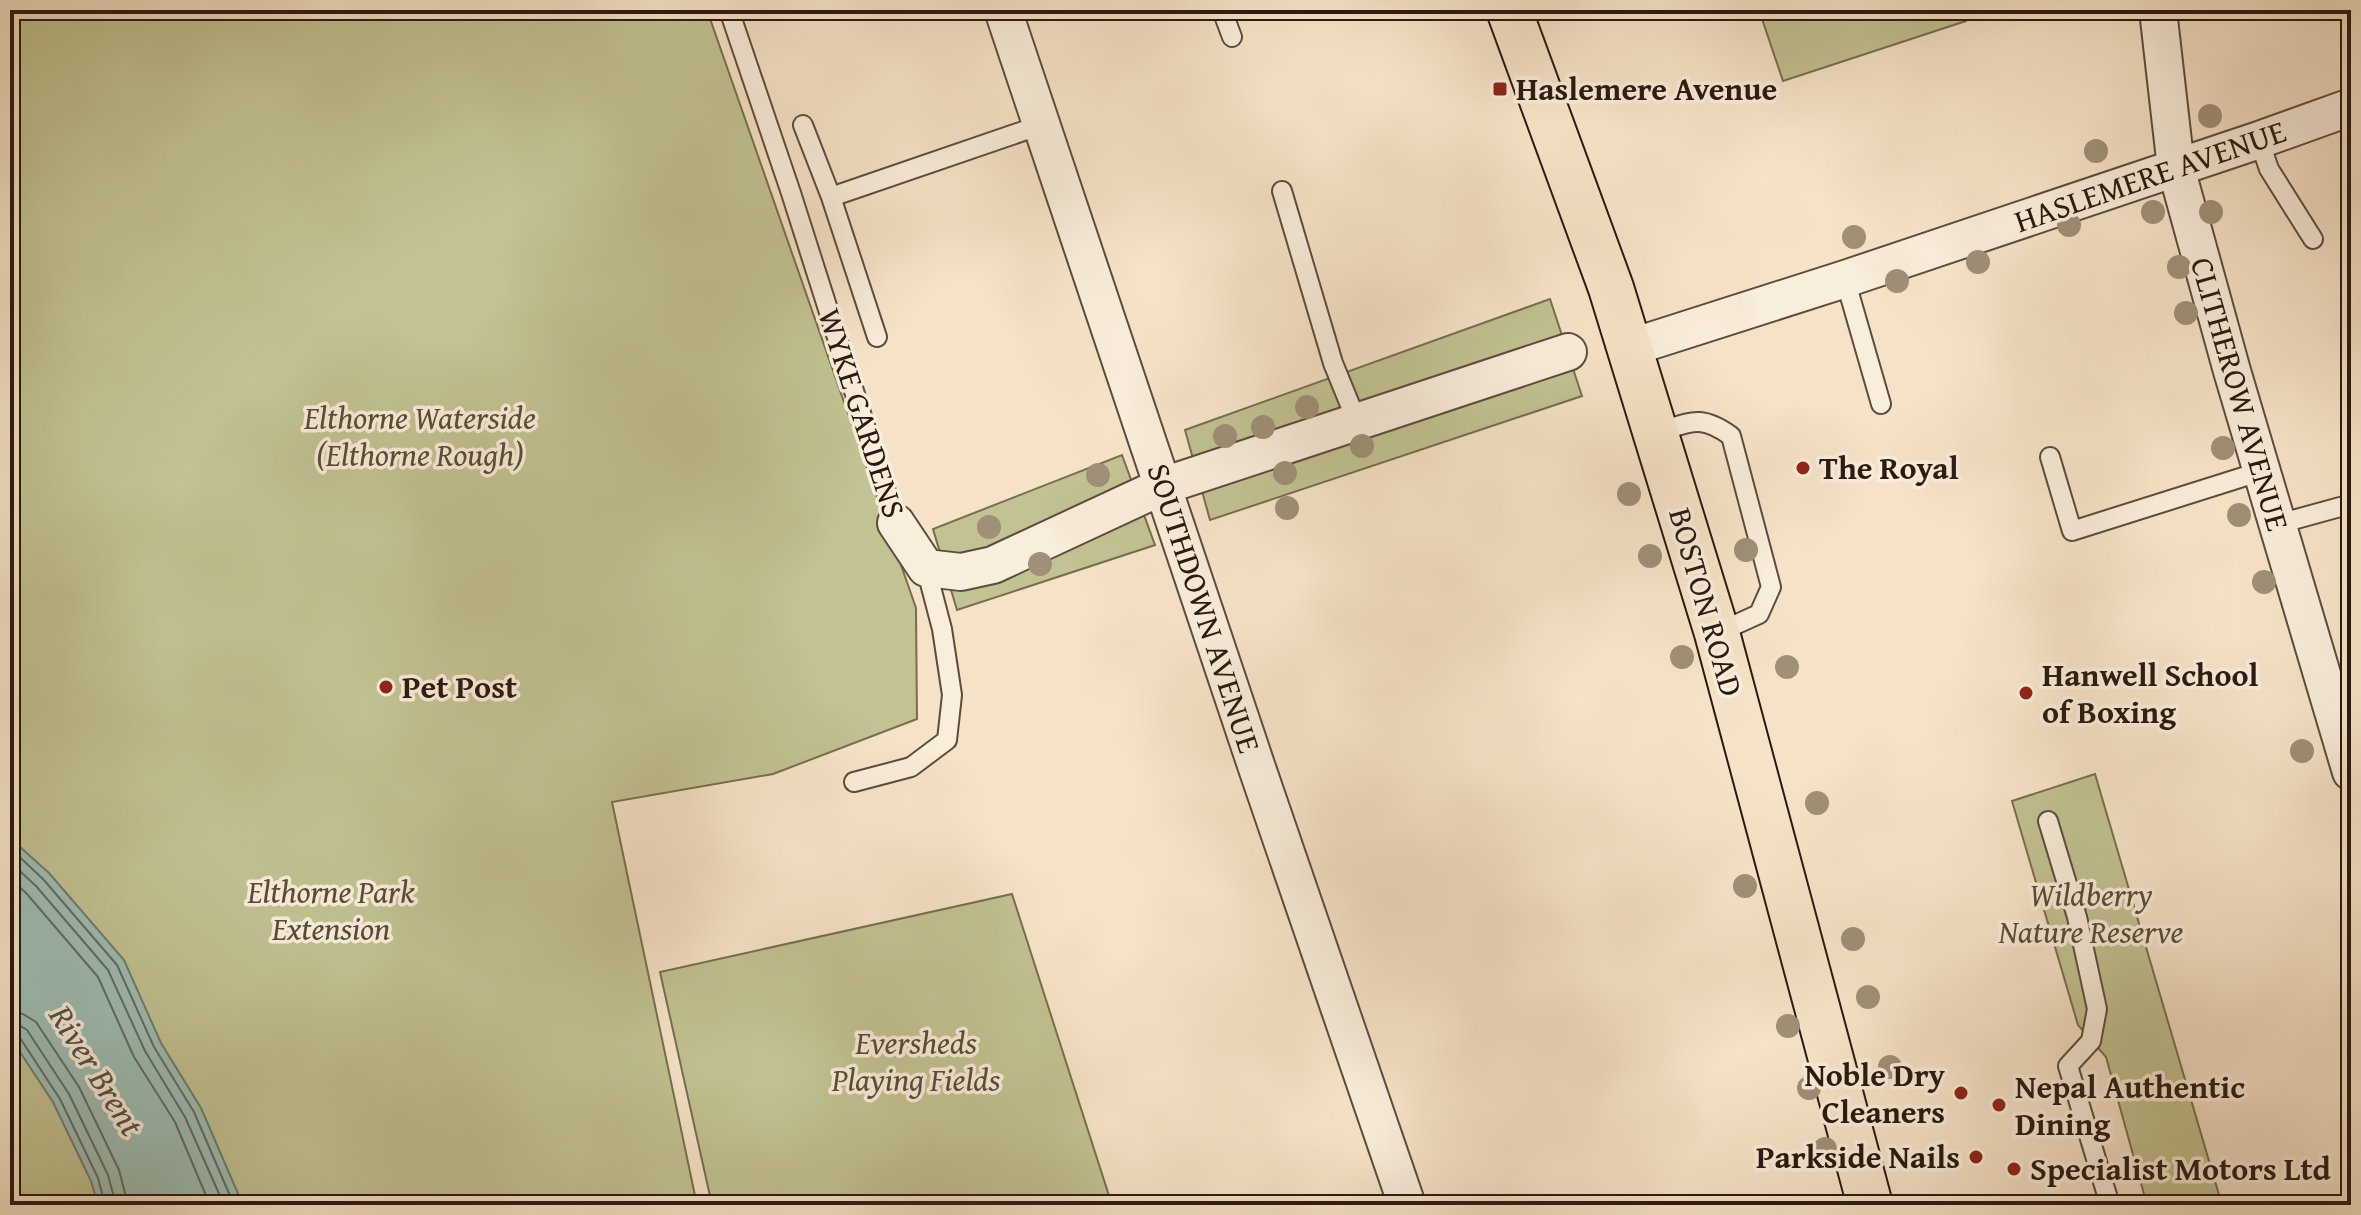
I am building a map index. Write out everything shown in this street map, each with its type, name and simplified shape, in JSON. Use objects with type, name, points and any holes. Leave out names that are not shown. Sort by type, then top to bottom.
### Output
[{"type":"main road","name":"BOSTON ROAD","points":[[1509,10],[1611,288],[1717,633],[1870,1205]]},
{"type":"street","name":"SOUTHDOWN AVENUE","points":[[1003,10],[1407,1205]]},
{"type":"street","name":"CLITHEROW AVENUE","points":[[2158,10],[2176,168],[2278,524],[2344,723],[2351,772]]},
{"type":"street","name":"HASLEMERE AVENUE","points":[[1629,348],[1845,279],[2351,107]]},
{"type":"street","points":[[926,568],[961,572],[993,565],[1163,486],[1568,352]]},
{"type":"street","name":"WYKE GARDENS","points":[[896,523],[926,568]]},
{"type":"lane","name":"WYKE GARDENS","points":[[729,10],[896,523]]},
{"type":"lane","points":[[1222,10],[1232,37]]},
{"type":"lane","points":[[803,125],[831,197],[877,337]]},
{"type":"lane","points":[[831,197],[1041,125]]},
{"type":"lane","points":[[2259,140],[2269,169],[2313,239]]},
{"type":"lane","points":[[1282,191],[1333,363],[1357,422]]},
{"type":"lane","points":[[1845,279],[1881,404]]},
{"type":"lane","points":[[1655,433],[1700,421],[1716,425],[1731,436],[1771,587],[1759,614],[1717,633]]},
{"type":"lane","points":[[2050,457],[2072,531],[2262,471]]},
{"type":"lane","points":[[2278,524],[2351,504]]},
{"type":"lane","points":[[854,782],[911,767],[947,740],[952,695],[942,629],[926,568]]},
{"type":"lane","points":[[2048,821],[2077,917],[2097,1009],[2091,1041],[2068,1066],[2110,1205]]},
{"type":"green space","name":"Elthorne Waterside (Elthorne Rough)","points":[[10,10],[707,10],[916,608],[917,719],[773,774],[612,802],[697,1205],[10,1205]]},
{"type":"green space","points":[[1759,10],[1965,10],[1966,21],[1783,81]]},
{"type":"green space","points":[[1550,299],[1582,396],[1210,520],[1185,430]]},
{"type":"green space","points":[[1122,455],[1155,545],[957,610],[933,529]]},
{"type":"green space","name":"Wildberry Nature Reserve","points":[[2095,774],[2222,1205],[2147,1205],[2106,1057],[2078,1025],[2012,801]]},
{"type":"green space","name":"Eversheds Playing Fields","points":[[1012,894],[1112,1205],[712,1205],[660,972]]},
{"type":"water","name":"River Brent","points":[[10,838],[49,873],[124,960],[161,1043],[201,1108],[243,1205],[98,1205],[91,1181],[53,1102],[10,1037]]},
{"type":"place","name":"Haslemere Avenue","points":[[1500,89]]},
{"type":"place","name":"The Royal","points":[[1803,468]]},
{"type":"place","name":"Pet Post","points":[[386,687]]},
{"type":"place","name":"Hanwell School of Boxing","points":[[2026,693]]},
{"type":"place","name":"Noble Dry Cleaners","points":[[1961,1093]]},
{"type":"place","name":"Nepal Authentic Dining","points":[[1999,1105]]},
{"type":"place","name":"Parkside Nails","points":[[1976,1157]]},
{"type":"place","name":"Specialist Motors Ltd","points":[[2014,1169]]},
{"type":"park label","name":"Elthorne Park Extension","points":[[331,910]]}]
